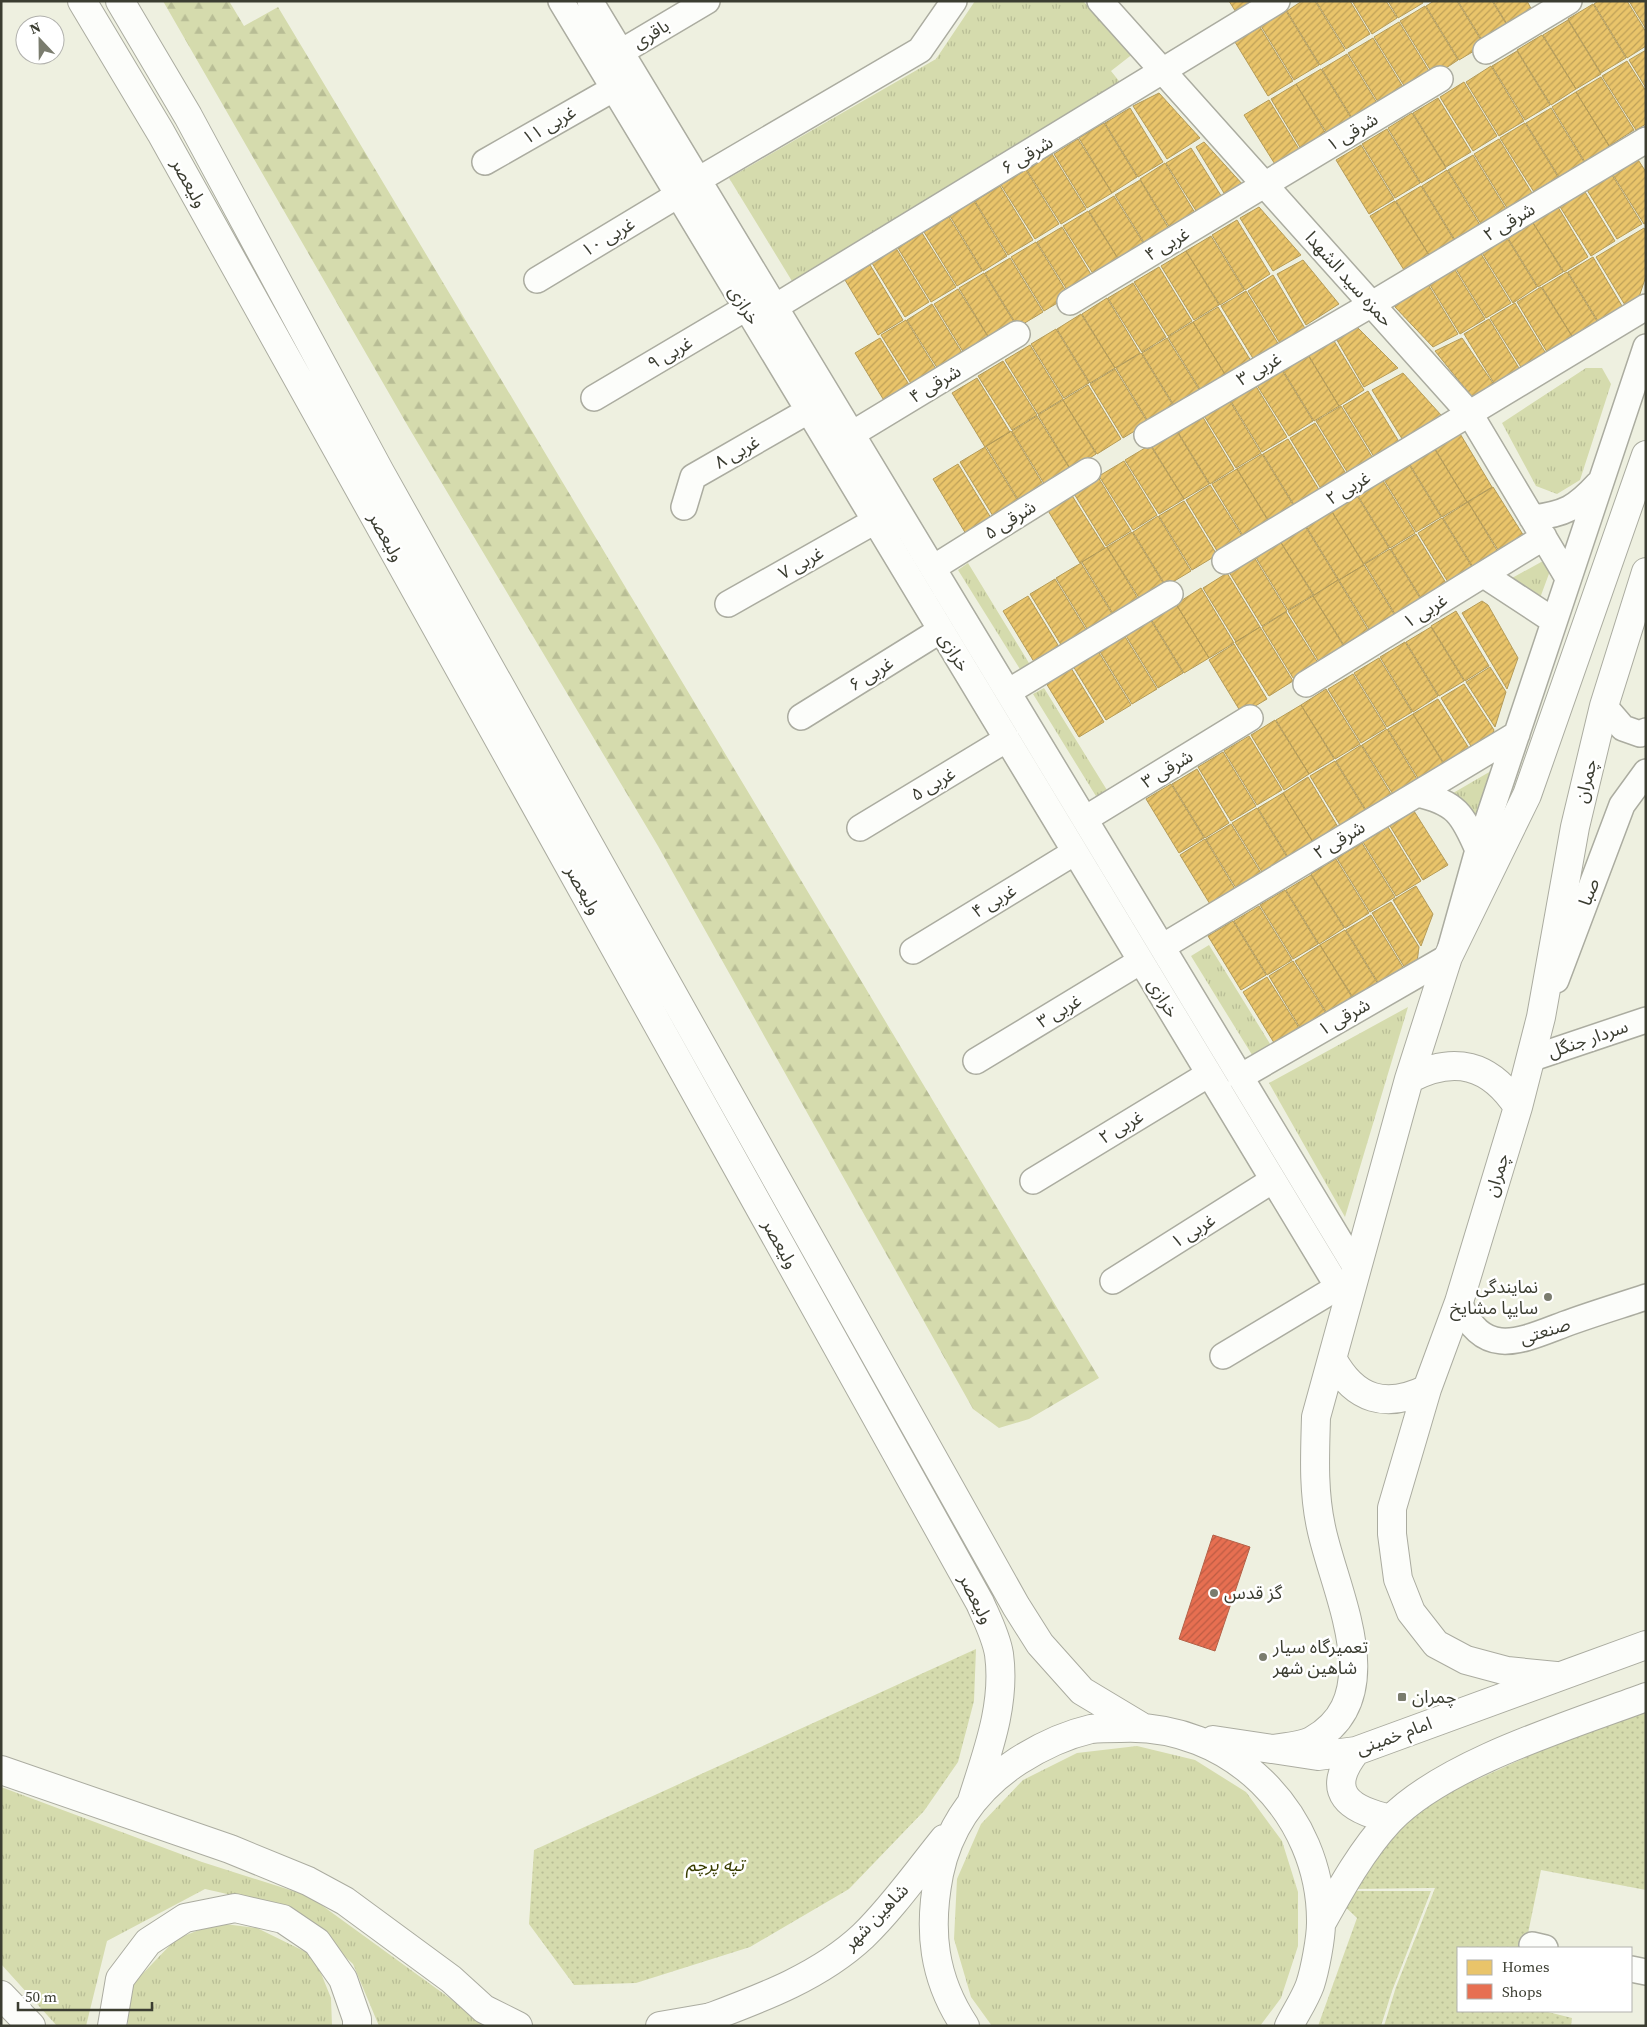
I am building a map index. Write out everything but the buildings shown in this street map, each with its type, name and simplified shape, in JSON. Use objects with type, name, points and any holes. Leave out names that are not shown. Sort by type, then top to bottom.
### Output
[{"type":"main road","name":"ولیعصر","points":[[82,1],[161,133],[980,1603],[999,1653],[1000,1684],[992,1736],[966,1809]]},
{"type":"main road","name":"ولیعصر","points":[[120,1],[188,116],[380,472],[1016,1606],[1040,1644],[1082,1691],[1142,1727]]},
{"type":"main road","points":[[1272,1749],[1312,1741],[1331,1726],[1346,1706],[1353,1685],[1354,1654],[1321,1527],[1314,1474],[1316,1417],[1333,1360],[1347,1286],[1408,1080],[1448,957],[1527,795],[1646,455]]},
{"type":"main road","name":"چمران","points":[[1556,1676],[1507,1671],[1466,1660],[1436,1644],[1411,1612],[1398,1579],[1392,1534],[1392,1508],[1427,1389],[1459,1302],[1518,1107],[1541,1017],[1575,827],[1604,706],[1646,572]]},
{"type":"main road","points":[[1408,1080],[1427,1069],[1441,1066],[1470,1067],[1489,1075],[1500,1084],[1518,1107]]},
{"type":"main road","points":[[1333,1360],[1342,1376],[1356,1389],[1373,1397],[1410,1398],[1427,1389]]},
{"type":"main road","name":"امام خمینی","points":[[1192,1737],[1318,1756],[1356,1751],[1556,1676],[1646,1645]]},
{"type":"main road","points":[[1321,1924],[1341,1887],[1361,1857],[1391,1819],[1428,1790],[1468,1768],[1527,1741],[1646,1697]]},
{"type":"main road","name":"شاهین شهر","points":[[660,2026],[700,2021],[788,1986],[830,1962],[863,1936],[966,1809],[1000,1773],[1043,1745],[1091,1729],[1142,1727]]},
{"type":"main road","points":[[1142,1727],[1192,1737],[1235,1759],[1272,1790],[1299,1830],[1316,1876],[1321,1924],[1301,2026]]},
{"type":"main road","points":[[1356,1751],[1346,1764],[1341,1780],[1348,1801],[1355,1808],[1367,1814],[1391,1819]]},
{"type":"main road","points":[[1,1770],[230,1849],[308,1881],[345,1901],[451,1979],[484,2009],[518,2026]]},
{"type":"main road","points":[[965,2026],[951,2004],[935,1956],[933,1906],[943,1856],[966,1809]]},
{"type":"main road","points":[[112,2026],[120,1979],[148,1942],[185,1918],[235,1908],[283,1919],[317,1942],[343,1979],[357,2019],[357,2026]]},
{"type":"main road","points":[[1289,2026],[1310,1984]]},
{"type":"main road","points":[[1,1995],[31,2026]]},
{"type":"street","name":"خرازی","points":[[560,1],[1273,1180],[1347,1286]]},
{"type":"street","name":"خرازی","points":[[590,1],[1240,1076],[1347,1286]]},
{"type":"street","name":"باقری","points":[[621,52],[707,1]]},
{"type":"street","points":[[698,180],[920,50],[954,1]]},
{"type":"street","name":"حمزه سید الشهدا","points":[[1100,1],[1470,414],[1568,578]]},
{"type":"street","name":"۶ شرقی","points":[[775,307],[1277,1]]},
{"type":"street","points":[[1486,51],[1568,1]]},
{"type":"street","name":"۱ شرقی","points":[[1265,185],[1440,79]]},
{"type":"street","name":"۱۱ غربی","points":[[485,162],[613,88]]},
{"type":"street","name":"۲ شرقی","points":[[1372,304],[1646,140]]},
{"type":"street","name":"۴ غربی","points":[[1070,302],[1265,185]]},
{"type":"street","name":"۱۰ غربی","points":[[537,280],[678,195]]},
{"type":"street","name":"۳ غربی","points":[[1147,434],[1372,304]]},
{"type":"street","name":"۲ غربی","points":[[1225,561],[1646,307]]},
{"type":"street","name":"۹ غربی","points":[[594,398],[746,308]]},
{"type":"street","name":"۴ شرقی","points":[[852,434],[1018,334]]},
{"type":"street","points":[[1448,957],[1478,850],[1646,347]]},
{"type":"street","points":[[793,386],[815,372]]},
{"type":"street","name":"۸ غربی","points":[[684,507],[692,477],[808,411]]},
{"type":"street","name":"۵ شرقی","points":[[933,568],[1088,472]]},
{"type":"street","points":[[1538,528],[1580,504],[1601,482]]},
{"type":"street","name":"۷ غربی","points":[[728,604],[875,522]]},
{"type":"street","name":"۱ غربی","points":[[1306,684],[1484,575],[1538,528]]},
{"type":"street","points":[[1484,575],[1554,621]]},
{"type":"street","points":[[1008,692],[1170,594]]},
{"type":"street","name":"۶ غربی","points":[[801,717],[944,636],[969,628]]},
{"type":"street","points":[[1604,706],[1623,728],[1640,734],[1646,732]]},
{"type":"street","name":"۳ شرقی","points":[[1085,819],[1250,718]]},
{"type":"street","name":"۲ شرقی","points":[[1162,947],[1517,734]]},
{"type":"street","name":"۵ غربی","points":[[860,828],[1007,739]]},
{"type":"street","name":"صبا","points":[[1541,1017],[1622,805],[1646,772]]},
{"type":"street","points":[[1417,794],[1437,798],[1464,818],[1478,850]]},
{"type":"street","name":"۴ غربی","points":[[913,951],[1075,852]]},
{"type":"street","name":"۱ شرقی","points":[[1240,1076],[1448,957]]},
{"type":"street","name":"۳ غربی","points":[[976,1061],[1141,961]]},
{"type":"street","name":"سردار جنگل","points":[[1530,1059],[1646,1020]]},
{"type":"street","name":"۲ غربی","points":[[1033,1181],[1209,1074]]},
{"type":"street","name":"۱ غربی","points":[[1113,1282],[1273,1180]]},
{"type":"street","points":[[1223,1356],[1347,1286]]},
{"type":"street","name":"صنعتی","points":[[1459,1302],[1466,1318],[1478,1330],[1492,1339],[1506,1342],[1538,1336],[1646,1297]]},
{"type":"street","points":[[1632,1969],[1646,1972]]},
{"type":"green space","points":[[163,1],[229,1],[244,26],[278,7],[1099,1378],[1029,1419],[999,1428],[973,1409],[658,846],[409,428]]},
{"type":"green space","points":[[975,1],[1083,1],[1134,53],[1111,71],[1123,86],[795,286],[729,178],[936,59]]},
{"type":"green space","points":[[1586,368],[1602,368],[1611,384],[1580,480],[1557,494],[1536,486],[1502,423]]},
{"type":"green space","points":[[1543,561],[1550,571],[1540,598],[1512,578]]},
{"type":"green space","points":[[968,563],[1032,668],[1023,674],[958,570]]},
{"type":"green space","points":[[1044,688],[1110,795],[1099,801],[1033,694]]},
{"type":"green space","points":[[1491,771],[1479,819],[1448,796]]},
{"type":"green space","points":[[1209,945],[1272,1047],[1254,1058],[1191,956]]},
{"type":"green space","points":[[1408,1007],[1345,1217],[1269,1083]]},
{"type":"green space","name":"تپه پرچم","points":[[976,1649],[974,1701],[958,1762],[924,1811],[849,1889],[750,1947],[636,1983],[574,1985],[529,1924],[534,1850]]},
{"type":"green space","points":[[1646,1709],[1646,1890],[1541,1870],[1525,1947],[1457,1947],[1457,2012],[1548,2012],[1572,2018],[1571,2026],[1384,2026],[1396,1987],[1435,1888],[1350,1889],[1385,1837],[1442,1791],[1476,1780],[1566,1739]]},
{"type":"green space","points":[[1137,1746],[1195,1760],[1246,1792],[1282,1841],[1298,1892],[1298,1946],[1281,1998],[1260,2026],[992,2026],[971,1997],[954,1939],[957,1879],[981,1824],[1023,1780],[1077,1753]]},
{"type":"green space","points":[[1,1787],[202,1862],[309,1896],[488,2026],[379,2026],[353,1964],[294,1909],[205,1889],[107,1941],[86,2026],[57,2026],[1,1964]]},
{"type":"green space","points":[[1350,1891],[1431,1891],[1392,1991],[1381,2026],[1318,2026],[1357,1918],[1339,1901]]},
{"type":"green space","points":[[217,1923],[257,1928],[314,1956],[331,1998],[332,2026],[128,2026],[128,1989],[176,1939]]},
{"type":"place","name":"نمایندگی سایپا مشایخ","points":[[1548,1297]]},
{"type":"place","name":"گز قدس","points":[[1214,1593]]},
{"type":"place","name":"تعمیرگاه سیار شاهین شهر","points":[[1263,1657]]},
{"type":"place","name":"چمران","points":[[1402,1697]]}]
